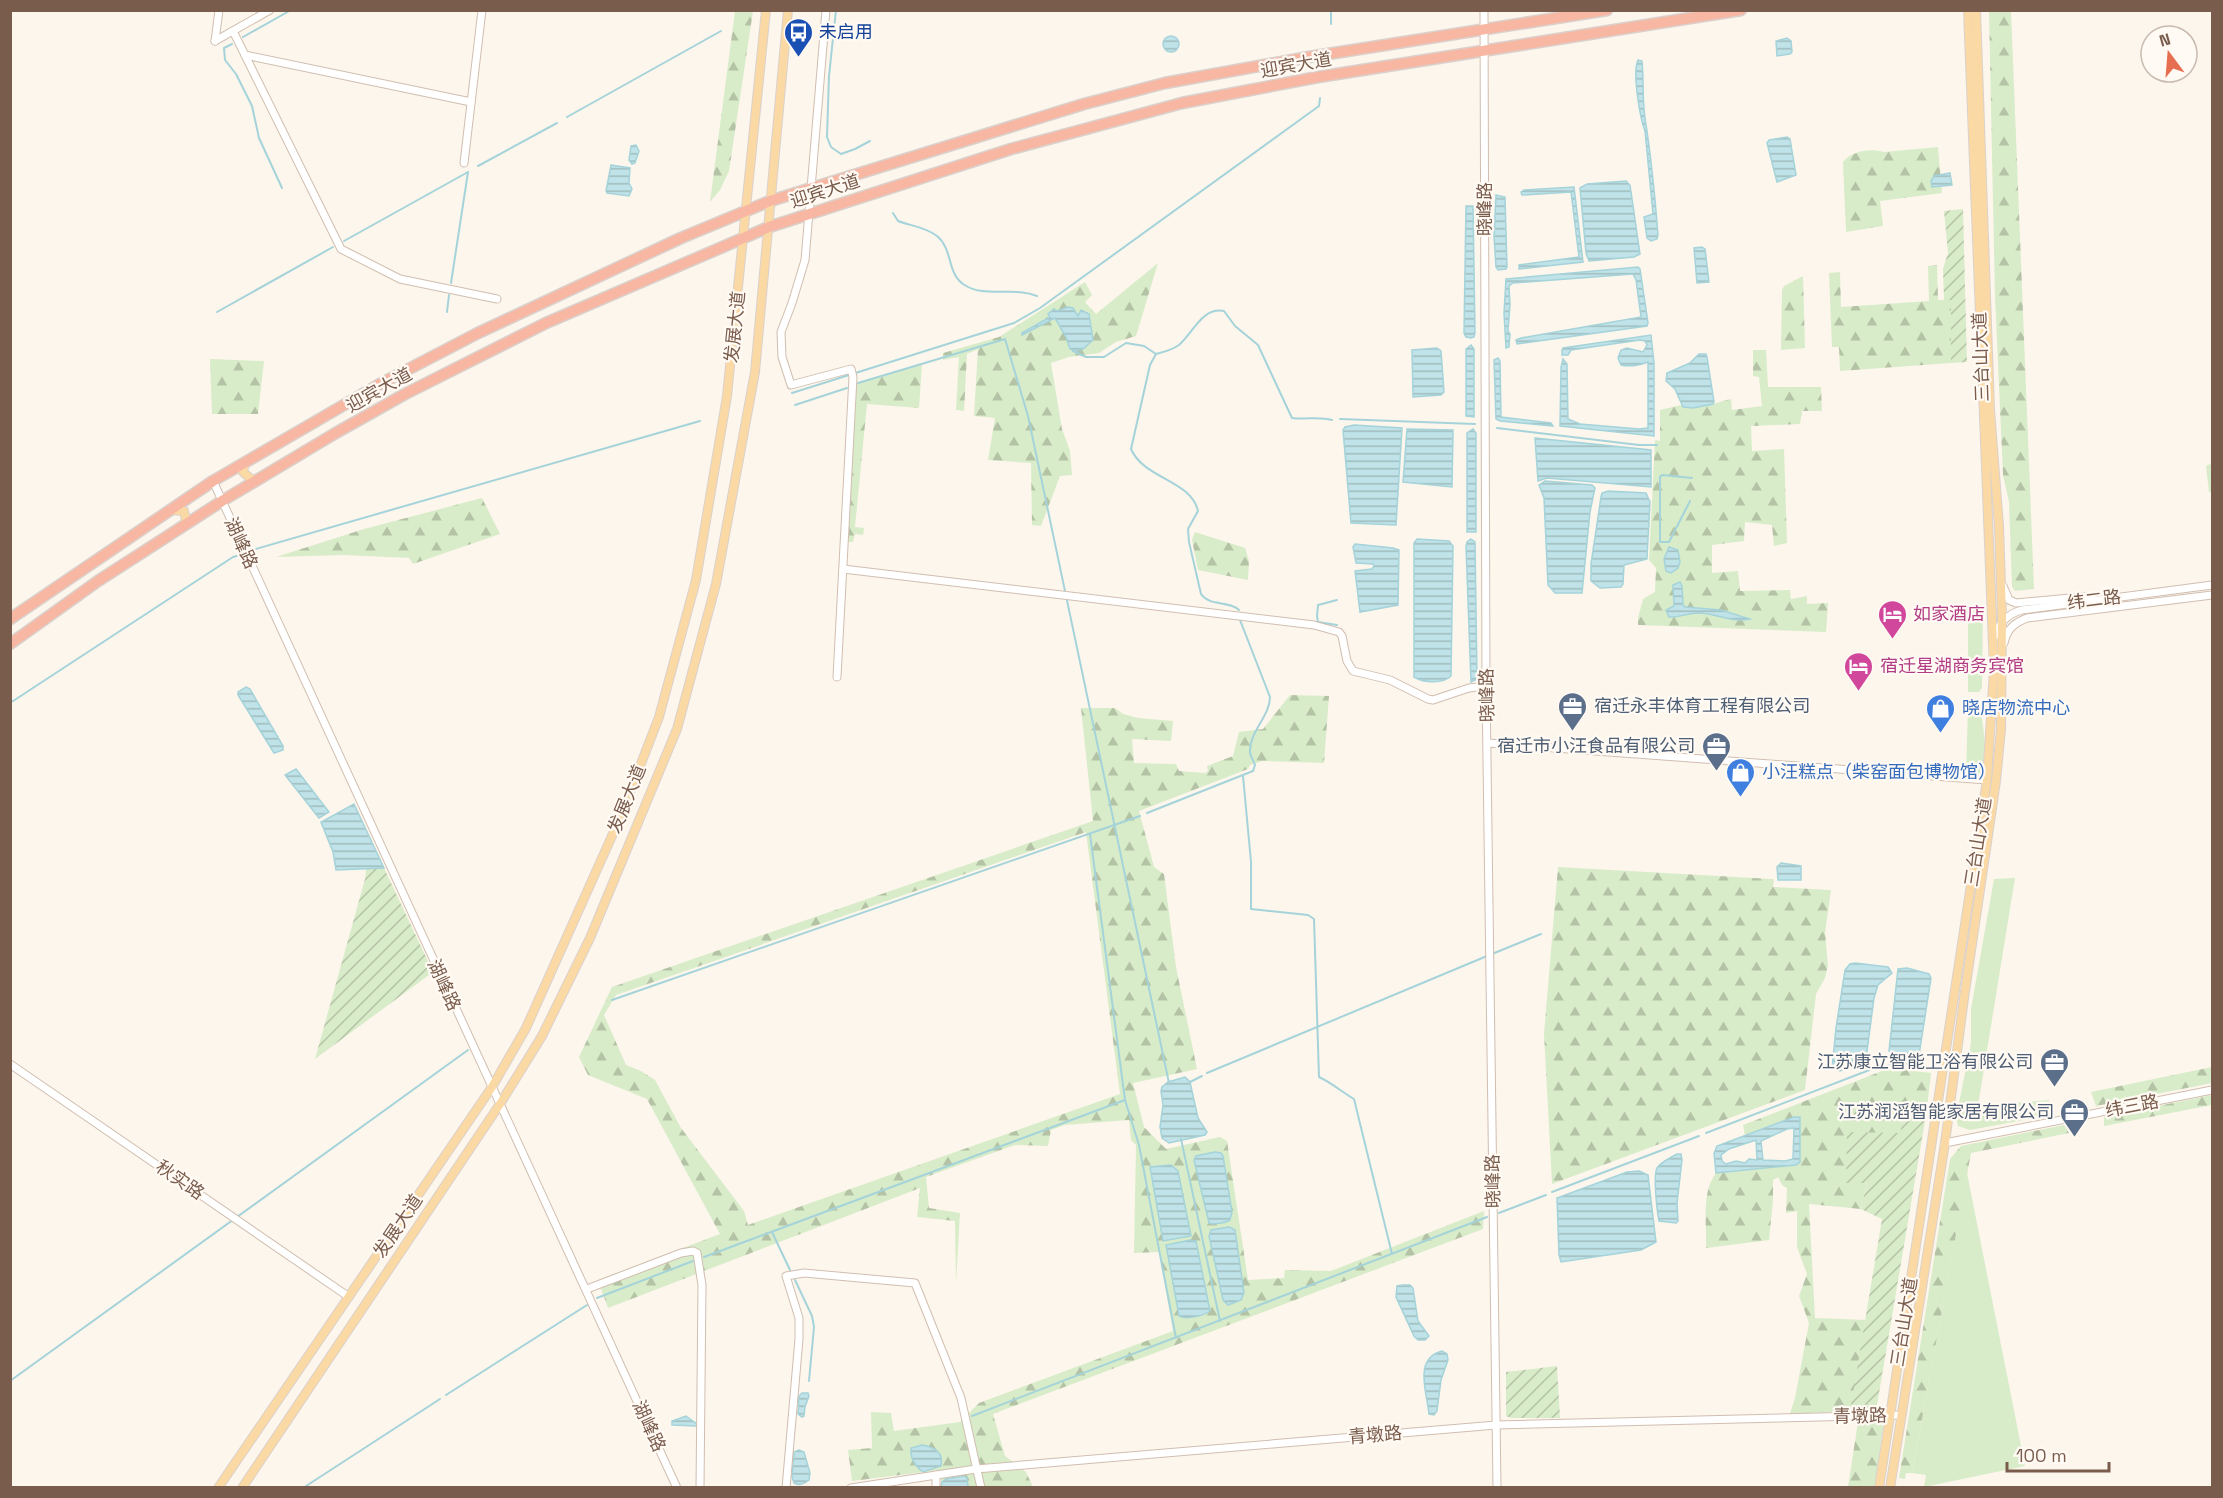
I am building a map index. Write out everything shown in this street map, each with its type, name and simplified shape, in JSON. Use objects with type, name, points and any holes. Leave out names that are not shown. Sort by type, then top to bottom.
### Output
[{"type":"highway","name":"迎宾大道","points":[[10,619],[213,481],[370,389],[478,333],[681,238],[770,201],[1084,104],[1165,83],[1309,57],[1607,10]]},
{"type":"highway","name":"迎宾大道","points":[[10,644],[98,581],[222,501],[334,434],[461,365],[546,323],[769,227],[1011,149],[1182,103],[1318,77],[1741,10]]},
{"type":"main road","name":"发展大道","points":[[218,1488],[492,1087],[526,1028],[620,818],[659,717],[696,580],[727,396],[766,10]]},
{"type":"main road","name":"发展大道","points":[[242,1488],[500,1104],[542,1036],[590,938],[677,729],[716,584],[752,390],[788,10]]},
{"type":"main road","name":"三台山大道","points":[[1879,1488],[1987,780],[1991,734],[1993,642],[1968,10]]},
{"type":"main road","name":"三台山大道","points":[[1890,1488],[1945,1143],[1996,781],[2001,729],[2003,649],[2001,581],[1990,410],[1976,10]]},
{"type":"main road","points":[[246,461],[243,472],[251,479],[259,480]]},
{"type":"main road","points":[[170,510],[184,511],[186,520],[183,526]]},
{"type":"street","points":[[219,10],[215,41],[270,10]]},
{"type":"street","points":[[464,163],[482,10]]},
{"type":"street","points":[[826,10],[805,260],[781,332],[782,357],[791,385],[851,369],[852,374],[837,677]]},
{"type":"street","name":"晓峰路","points":[[1484,10],[1486,687],[1497,1488]]},
{"type":"street","points":[[233,31],[340,249],[400,279],[497,299]]},
{"type":"street","points":[[244,55],[471,102]]},
{"type":"street","name":"湖峰路","points":[[213,481],[677,1488]]},
{"type":"street","points":[[843,569],[1326,627],[1342,636],[1347,661],[1353,670],[1390,681],[1431,700],[1469,688],[1486,687]]},
{"type":"street","points":[[2001,581],[2009,600],[2016,603],[2082,597],[2107,598]]},
{"type":"street","name":"纬二路","points":[[2002,622],[2010,613],[2022,610],[2212,585]]},
{"type":"street","name":"纬二路","points":[[2003,649],[2009,630],[2016,623],[2027,618],[2212,595]]},
{"type":"street","points":[[1993,642],[2002,622]]},
{"type":"street","points":[[1488,743],[1987,780]]},
{"type":"street","name":"秋实路","points":[[10,1064],[349,1297]]},
{"type":"street","name":"纬三路","points":[[1945,1143],[2212,1090]]},
{"type":"street","points":[[587,1289],[681,1253],[693,1251],[697,1253],[702,1285],[700,1488]]},
{"type":"street","points":[[786,1488],[799,1339],[799,1318],[786,1276],[797,1274],[915,1283],[961,1398],[981,1488]]},
{"type":"street","name":"青墩路","points":[[851,1488],[976,1468],[1496,1425],[1901,1415]]},
{"type":"street","points":[[936,1475],[936,1488]]},
{"type":"green space","points":[[735,11],[753,11],[729,171],[720,190],[710,202]]},
{"type":"green space","points":[[1989,11],[2011,11],[2034,589],[2015,591],[2012,587],[2009,502],[2003,475],[1995,297]]},
{"type":"green space","points":[[1938,147],[1942,193],[1880,201],[1883,226],[1846,232],[1843,162],[1847,158],[1867,151],[1884,152]]},
{"type":"green space","points":[[1963,209],[1967,362],[1951,363],[1951,300],[1944,300],[1943,269],[1948,253],[1944,211]]},
{"type":"green space","points":[[1158,263],[1136,336],[1116,342],[1099,353],[1069,357],[1051,363],[1062,429],[1070,451],[1072,475],[1060,476],[1041,526],[1032,525],[1031,463],[988,460],[995,418],[974,416],[978,349],[967,354],[964,411],[956,410],[959,357],[943,360],[943,353],[999,337],[1085,282],[1092,295],[1085,302],[1096,314]]},
{"type":"green space","points":[[1937,265],[1938,300],[1951,300],[1951,363],[1840,371],[1839,347],[1832,347],[1829,273],[1840,272],[1841,307],[1929,301],[1928,266]]},
{"type":"green space","points":[[1803,276],[1805,348],[1781,350],[1782,290],[1784,286]]},
{"type":"green space","points":[[1753,350],[1766,350],[1768,387],[1821,387],[1822,411],[1802,411],[1800,424],[1751,426],[1752,451],[1784,449],[1787,543],[1774,546],[1772,525],[1745,522],[1744,541],[1712,545],[1712,573],[1738,571],[1740,591],[1790,590],[1791,599],[1807,596],[1807,604],[1828,603],[1826,632],[1638,625],[1643,599],[1655,592],[1656,568],[1649,560],[1655,440],[1660,441],[1660,410],[1681,405],[1699,407],[1731,399],[1732,410],[1762,406],[1759,377],[1753,376]]},
{"type":"green space","points":[[210,359],[264,361],[258,414],[212,414]]},
{"type":"green space","points":[[922,364],[919,408],[867,404],[855,527],[864,528],[863,535],[855,534],[853,542],[847,542],[855,384]]},
{"type":"green space","points":[[2212,463],[2212,492],[2209,492],[2206,466]]},
{"type":"green space","points":[[482,498],[500,534],[413,564],[409,558],[344,555],[276,557],[364,529]]},
{"type":"green space","points":[[1195,532],[1245,548],[1249,561],[1248,580],[1198,570],[1192,540]]},
{"type":"green space","points":[[1983,608],[1982,688],[1979,692],[1968,692],[1968,617],[1956,617],[1956,609]]},
{"type":"green space","points":[[1290,695],[1329,696],[1324,763],[1262,761],[1250,765],[1248,769],[1139,811],[1154,867],[1164,874],[1176,967],[1197,1069],[1133,1083],[1144,1127],[1166,1149],[1220,1137],[1227,1141],[1248,1280],[1284,1278],[1285,1270],[1331,1271],[1484,1211],[1483,1229],[993,1414],[1005,1456],[1026,1472],[1033,1487],[942,1487],[940,1470],[852,1481],[848,1450],[872,1448],[871,1412],[891,1413],[894,1431],[960,1422],[979,1403],[1173,1331],[1159,1252],[1134,1253],[1136,1145],[1131,1140],[1129,1120],[1065,1125],[1051,1130],[1048,1146],[1015,1145],[926,1177],[929,1208],[960,1213],[956,1283],[955,1221],[917,1217],[920,1188],[608,1308],[598,1280],[720,1234],[647,1099],[588,1075],[579,1057],[612,987],[1093,821],[1081,708],[1115,708],[1123,714],[1138,718],[1173,721],[1171,741],[1132,739],[1134,763],[1176,764],[1179,771],[1205,773],[1208,771],[1207,766],[1233,756],[1239,732],[1263,729]],"holes":[[[1086,832],[1120,1094],[748,1225],[744,1211],[681,1128],[655,1080],[626,1065],[604,1015],[616,995]]]},
{"type":"green space","points":[[1968,707],[1979,708],[1981,712],[1985,753],[1980,773],[1966,776]]},
{"type":"green space","points":[[1558,867],[1774,879],[1773,887],[1831,890],[1825,933],[1828,965],[1825,978],[1816,994],[1805,1090],[1552,1184],[1544,1034]]},
{"type":"green space","points":[[384,868],[433,972],[315,1059],[366,869]]},
{"type":"green space","points":[[2015,878],[1978,1106],[2049,1100],[2047,1116],[1970,1130],[1958,1126],[1956,1118],[1971,1043],[1971,1009],[1994,879]]},
{"type":"green space","points":[[2212,1067],[2212,1083],[2096,1106],[2091,1092]]},
{"type":"green space","points":[[1896,1069],[1931,1073],[1927,1108],[1918,1110],[1903,1121],[1901,1133],[1846,1183],[1867,1182],[1861,1209],[1809,1204],[1815,1318],[1867,1320],[1852,1407],[1850,1411],[1790,1414],[1809,1323],[1799,1296],[1807,1274],[1797,1247],[1797,1211],[1786,1213],[1787,1188],[1782,1185],[1778,1177],[1773,1180],[1769,1240],[1706,1248],[1708,1190],[1716,1173],[1796,1165],[1800,1117],[1745,1135],[1743,1125],[1882,1071]]},
{"type":"green space","points":[[2212,1095],[2212,1105],[2104,1126],[2104,1117]]},
{"type":"green space","points":[[1911,1115],[1925,1121],[1876,1411],[1850,1411],[1882,1219],[1861,1209],[1867,1183],[1846,1183],[1847,1132],[1900,1133],[1903,1121]]},
{"type":"green space","points":[[2064,1125],[2069,1133],[1971,1153],[1912,1473],[1906,1473],[1905,1479],[1899,1478],[1950,1159],[1961,1146]]},
{"type":"green space","points":[[1967,1173],[2025,1466],[1924,1487],[1926,1475],[1912,1473]]},
{"type":"green space","points":[[1557,1366],[1560,1418],[1511,1418],[1506,1416],[1506,1372]]},
{"type":"green space","points":[[1858,1422],[1881,1423],[1883,1427],[1875,1487],[1848,1487]]},
{"type":"water","points":[[1171,36],[1179,44],[1171,52],[1163,44]]},
{"type":"water","points":[[1787,38],[1791,41],[1792,52],[1777,56],[1776,41]]},
{"type":"water","points":[[1638,60],[1642,61],[1644,111],[1658,235],[1657,239],[1651,241],[1647,238],[1644,217],[1653,214],[1645,131],[1636,84]]},
{"type":"water","points":[[1787,137],[1790,139],[1796,175],[1777,182],[1767,143],[1769,140]]},
{"type":"water","points":[[636,145],[639,151],[635,163],[632,164],[629,160],[631,146]]},
{"type":"water","points":[[611,165],[630,168],[629,183],[632,189],[629,196],[607,193]]},
{"type":"water","points":[[1950,173],[1952,185],[1932,187],[1931,181],[1934,176]]},
{"type":"water","points":[[1626,181],[1630,185],[1640,254],[1634,257],[1589,261],[1586,253],[1580,188],[1587,184]]},
{"type":"water","points":[[1574,187],[1583,262],[1519,269],[1519,265],[1579,257],[1571,192],[1522,195],[1521,192]]},
{"type":"water","points":[[1496,195],[1505,197],[1507,267],[1498,270],[1494,236]]},
{"type":"water","points":[[1466,206],[1473,206],[1475,333],[1471,338],[1466,337],[1464,333]]},
{"type":"water","points":[[1694,248],[1705,249],[1709,282],[1697,283]]},
{"type":"water","points":[[1638,267],[1647,326],[1517,344],[1516,340],[1521,338],[1641,317],[1636,280],[1633,274],[1513,283],[1509,286],[1508,331],[1510,334],[1509,347],[1506,348],[1504,313],[1506,279]]},
{"type":"water","points":[[1068,307],[1073,308],[1078,316],[1081,310],[1089,314],[1093,340],[1083,349],[1075,351],[1070,349],[1055,318],[1022,335],[1050,317],[1048,314],[1054,309],[1057,311]]},
{"type":"water","points":[[1651,335],[1654,363],[1654,436],[1560,426],[1563,359],[1567,364],[1568,419],[1580,424],[1648,428],[1648,362],[1624,366],[1618,358],[1621,350],[1627,348],[1643,352],[1647,345],[1645,341],[1571,350],[1568,355],[1562,355],[1562,350],[1563,348]]},
{"type":"water","points":[[1471,345],[1474,349],[1474,417],[1466,416],[1466,349]]},
{"type":"water","points":[[1437,348],[1441,351],[1444,392],[1441,395],[1413,397],[1412,350]]},
{"type":"water","points":[[1699,354],[1706,354],[1707,357],[1714,402],[1693,408],[1683,407],[1675,389],[1666,381],[1667,373],[1690,363]]},
{"type":"water","points":[[1498,358],[1500,361],[1501,417],[1551,423],[1553,426],[1496,419],[1494,360]]},
{"type":"water","points":[[1354,425],[1402,428],[1396,525],[1351,523],[1343,430],[1345,427]]},
{"type":"water","points":[[1407,429],[1453,430],[1452,487],[1403,482]]},
{"type":"water","points":[[1473,429],[1476,433],[1476,532],[1467,532],[1467,433]]},
{"type":"water","points":[[1535,438],[1651,450],[1651,487],[1547,478],[1538,481]]},
{"type":"water","points":[[1545,481],[1592,485],[1595,488],[1590,512],[1582,593],[1555,593],[1548,585],[1544,498],[1539,485]]},
{"type":"water","points":[[1608,491],[1646,493],[1650,502],[1647,559],[1624,565],[1621,587],[1600,588],[1591,581],[1591,564],[1601,497],[1602,493]]},
{"type":"water","points":[[1417,539],[1449,541],[1453,546],[1451,676],[1438,681],[1414,677],[1414,543]]},
{"type":"water","points":[[1471,539],[1475,542],[1477,679],[1471,682],[1466,546]]},
{"type":"water","points":[[1355,544],[1399,550],[1398,605],[1360,612],[1355,571],[1372,569],[1374,566],[1373,564],[1356,563],[1353,547]]},
{"type":"water","points":[[1669,547],[1678,550],[1680,562],[1678,568],[1671,573],[1666,571],[1664,559]]},
{"type":"water","points":[[1680,582],[1685,607],[1721,610],[1750,619],[1736,620],[1698,613],[1669,617],[1666,610],[1674,606],[1673,585]]},
{"type":"water","points":[[246,687],[250,689],[283,746],[283,750],[274,753],[238,695],[238,692]]},
{"type":"water","points":[[296,769],[329,812],[319,818],[285,775]]},
{"type":"water","points":[[354,804],[384,868],[336,870],[333,852],[321,822]]},
{"type":"water","points":[[1781,863],[1801,866],[1801,880],[1778,880],[1777,867]]},
{"type":"water","points":[[1850,964],[1888,967],[1892,973],[1878,985],[1874,998],[1866,1059],[1840,1071],[1832,1068],[1836,1028],[1845,970]]},
{"type":"water","points":[[1907,968],[1929,974],[1931,978],[1919,1055],[1908,1057],[1889,1051],[1898,969]]},
{"type":"water","points":[[1185,1077],[1190,1082],[1198,1118],[1207,1132],[1205,1135],[1169,1143],[1162,1138],[1160,1127],[1163,1105],[1161,1091],[1168,1082]]},
{"type":"water","points":[[1794,1117],[1800,1117],[1800,1162],[1796,1165],[1716,1173],[1714,1153],[1717,1146]],"holes":[[[1794,1128],[1793,1159],[1763,1160],[1761,1141]],[[1756,1140],[1757,1160],[1749,1159],[1745,1163],[1736,1161],[1726,1164],[1722,1161],[1721,1155],[1729,1149]]]},
{"type":"water","points":[[1215,1152],[1223,1156],[1232,1212],[1230,1220],[1214,1224],[1209,1223],[1194,1160],[1196,1156]]},
{"type":"water","points":[[1677,1154],[1681,1154],[1682,1160],[1677,1203],[1678,1221],[1676,1223],[1659,1221],[1655,1178],[1657,1168]]},
{"type":"water","points":[[1171,1165],[1178,1171],[1191,1236],[1163,1241],[1150,1167]]},
{"type":"water","points":[[1639,1171],[1648,1175],[1656,1242],[1641,1250],[1561,1262],[1557,1198],[1627,1172]]},
{"type":"water","points":[[1229,1227],[1235,1230],[1244,1293],[1241,1300],[1228,1305],[1223,1300],[1209,1236],[1211,1230]]},
{"type":"water","points":[[1196,1241],[1210,1311],[1186,1318],[1179,1316],[1166,1245]]},
{"type":"water","points":[[1410,1285],[1413,1288],[1418,1321],[1429,1336],[1425,1340],[1418,1340],[1414,1336],[1396,1297],[1397,1286]]},
{"type":"water","points":[[1442,1351],[1447,1354],[1448,1360],[1441,1380],[1437,1411],[1434,1415],[1429,1414],[1425,1369],[1427,1361]]},
{"type":"water","points":[[802,1393],[808,1393],[809,1396],[802,1417],[798,1414],[799,1396]]},
{"type":"water","points":[[686,1416],[697,1424],[696,1426],[672,1425],[672,1421]]},
{"type":"water","points":[[922,1445],[937,1451],[941,1457],[941,1466],[923,1472],[918,1467],[912,1458],[911,1448]]},
{"type":"water","points":[[799,1450],[804,1452],[810,1473],[809,1480],[800,1484],[794,1483],[792,1477],[794,1452]]},
{"type":"water","points":[[964,1476],[967,1478],[968,1487],[941,1487],[942,1482],[946,1479]]},
{"type":"waterway","points":[[243,37],[291,10]]},
{"type":"waterway","points":[[836,10],[829,76],[827,137],[831,147],[841,154],[870,141]]},
{"type":"waterway","points":[[1331,10],[1331,24]]},
{"type":"waterway","points":[[567,117],[721,31]]},
{"type":"waterway","points":[[232,44],[224,48],[225,60],[236,74],[252,106],[259,138],[282,188]]},
{"type":"waterway","points":[[792,393],[1014,323],[1040,308],[1319,106],[1320,98]]},
{"type":"waterway","points":[[478,166],[557,123]]},
{"type":"waterway","points":[[344,241],[468,172]]},
{"type":"waterway","points":[[451,283],[468,172]]},
{"type":"waterway","points":[[893,213],[898,221],[933,233],[942,241],[954,274],[963,284],[980,291],[1019,292],[1037,296]]},
{"type":"waterway","points":[[217,312],[333,247]]},
{"type":"waterway","points":[[447,312],[449,295]]},
{"type":"waterway","points":[[1073,351],[1086,357],[1104,357],[1126,343],[1144,346],[1156,354],[1179,345],[1198,322],[1210,313],[1224,311],[1235,326],[1258,345],[1292,418],[1332,420]]},
{"type":"waterway","points":[[858,383],[1005,339],[1028,416],[1169,1083]]},
{"type":"waterway","points":[[1156,354],[1150,365],[1131,449],[1146,467],[1186,492],[1194,501],[1198,511],[1188,529],[1201,594],[1209,601],[1230,605],[1239,610]]},
{"type":"waterway","points":[[795,405],[847,388]]},
{"type":"waterway","points":[[1340,419],[1475,424]]},
{"type":"waterway","points":[[252,550],[700,421]]},
{"type":"waterway","points":[[1497,428],[1639,445],[1657,445]]},
{"type":"waterway","points":[[1690,501],[1669,542],[1660,542],[1660,477],[1662,475],[1692,478]]},
{"type":"waterway","points":[[10,703],[233,557],[240,555]]},
{"type":"waterway","points":[[1337,600],[1318,605],[1317,616],[1318,622],[1337,625]]},
{"type":"waterway","points":[[1147,813],[1253,771],[1255,765],[1250,754],[1251,745],[1267,711],[1270,697],[1240,620]]},
{"type":"waterway","points":[[1243,776],[1251,862],[1251,909],[1308,915],[1314,919],[1319,1077],[1354,1099],[1392,1254]]},
{"type":"waterway","points":[[612,1000],[1140,816]]},
{"type":"waterway","points":[[1090,834],[1125,1100],[1139,1145],[1176,1338]]},
{"type":"waterway","points":[[1492,954],[1541,934]]},
{"type":"waterway","points":[[1207,1073],[1487,956]]},
{"type":"waterway","points":[[10,1381],[468,1050]]},
{"type":"waterway","points":[[1706,1133],[1872,1069],[1901,1063],[1931,1067]]},
{"type":"waterway","points":[[1190,1082],[1202,1076]]},
{"type":"waterway","points":[[704,1257],[1125,1100]]},
{"type":"waterway","points":[[1552,1192],[1699,1136]]},
{"type":"waterway","points":[[1181,1139],[1220,1321]]},
{"type":"waterway","points":[[1499,1213],[1546,1195]]},
{"type":"waterway","points":[[972,1416],[1487,1217]]},
{"type":"waterway","points":[[772,1232],[790,1270]]},
{"type":"waterway","points":[[597,1298],[693,1261]]},
{"type":"waterway","points":[[795,1280],[812,1316],[814,1327],[809,1381]]},
{"type":"waterway","points":[[446,1395],[587,1305]]},
{"type":"waterway","points":[[303,1488],[440,1399]]},
{"type":"place","name":"未启用","points":[[798,58]]},
{"type":"place","name":"如家酒店","points":[[1892,640]]},
{"type":"place","name":"宿迁星湖商务宾馆","points":[[1859,692]]},
{"type":"place","name":"宿迁永丰体育工程有限公司","points":[[1573,732]]},
{"type":"place","name":"晓店物流中心","points":[[1941,734]]},
{"type":"place","name":"宿迁市小汪食品有限公司","points":[[1716,772]]},
{"type":"place","name":"小汪糕点（柴窑面包博物馆）","points":[[1741,798]]},
{"type":"place","name":"江苏康立智能卫浴有限公司","points":[[2054,1088]]},
{"type":"place","name":"江苏润滔智能家居有限公司","points":[[2075,1138]]}]
